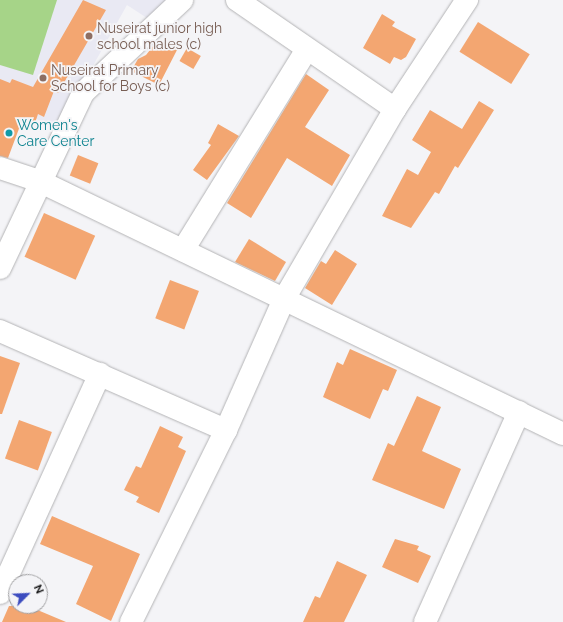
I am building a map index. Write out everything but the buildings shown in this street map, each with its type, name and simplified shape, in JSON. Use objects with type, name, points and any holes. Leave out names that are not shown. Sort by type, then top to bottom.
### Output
[{"type":"street","points":[[0,268],[39,181],[83,93],[182,0]]},
{"type":"street","points":[[237,0],[306,51],[395,109]]},
{"type":"street","points":[[131,622],[226,430],[284,299],[395,109],[467,0]]},
{"type":"street","points":[[183,250],[306,51]]},
{"type":"street","points":[[0,168],[39,181],[563,434]]},
{"type":"street","points":[[0,331],[226,430]]},
{"type":"street","points":[[0,593],[100,374]]},
{"type":"street","points":[[426,622],[519,412]]},
{"type":"shaded area","name":"Nuseirat Primary School for Boys (c)","points":[[0,0],[170,0],[150,20],[127,5],[58,128],[0,104]]},
{"type":"green space","points":[[0,0],[57,0],[33,75],[0,65]]},
{"type":"place","name":"Nuseirat junior high school males (c)","points":[[89,36]]},
{"type":"place","name":"Nuseirat Primary School for Boys (c)","points":[[43,78]]},
{"type":"place","name":"Women's Care Center","points":[[9,133]]}]
